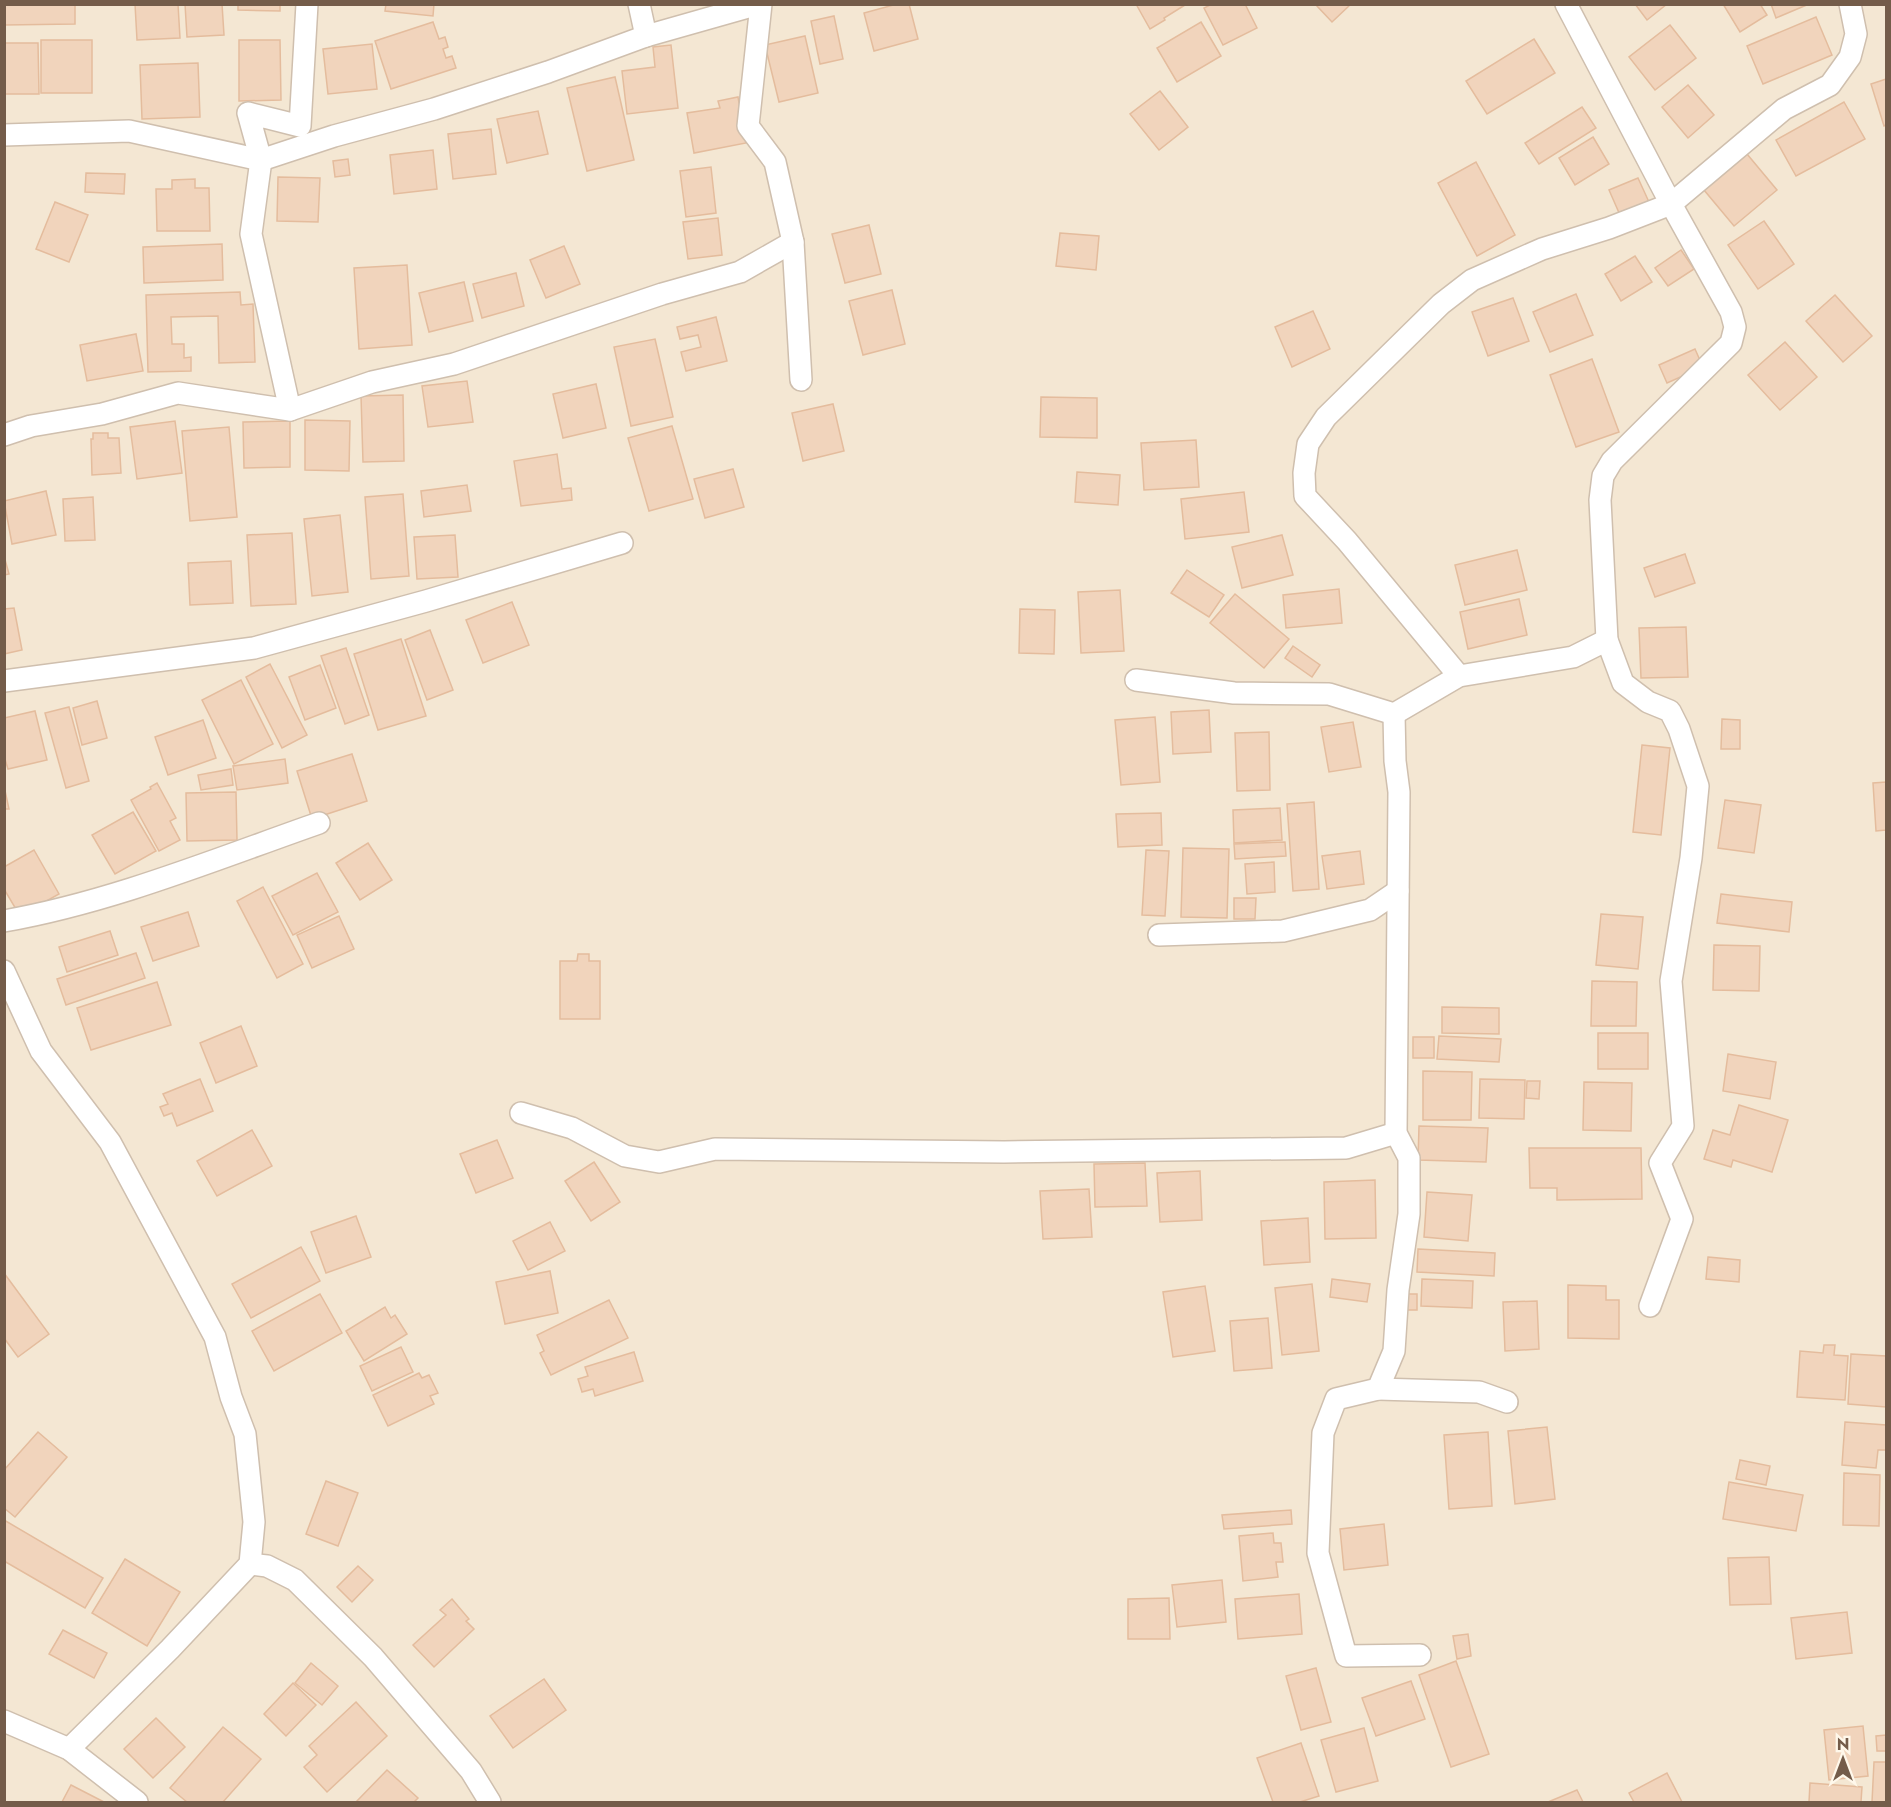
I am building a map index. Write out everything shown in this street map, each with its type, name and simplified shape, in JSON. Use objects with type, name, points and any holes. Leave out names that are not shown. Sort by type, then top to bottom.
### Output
[{"type":"street","points":[[290,410],[250,234],[261,160],[248,113],[300,126],[306,4]]},
{"type":"street","points":[[639,4],[646,36]]},
{"type":"street","points":[[4,135],[129,131],[261,160],[334,136],[434,109],[548,72],[646,36],[760,4],[748,126],[775,162],[793,242],[801,380]]},
{"type":"street","points":[[1566,4],[1671,204],[1731,312],[1735,327],[1731,344],[1612,461],[1603,476],[1600,500],[1606,640],[1623,683],[1648,702],[1670,711],[1679,729],[1698,786],[1691,858],[1671,981],[1683,1126],[1660,1163],[1682,1219],[1650,1306]]},
{"type":"street","points":[[1459,676],[1347,541],[1305,496],[1304,473],[1308,444],[1326,417],[1441,304],[1472,280],[1542,249],[1609,228],[1671,204],[1784,109],[1830,85],[1850,57],[1856,34],[1850,4]]},
{"type":"street","points":[[4,435],[31,426],[102,414],[178,393],[290,410],[372,382],[454,364],[662,294],[740,272],[793,242]]},
{"type":"street","points":[[4,681],[254,648],[426,601],[622,543]]},
{"type":"street","points":[[1136,680],[1234,693],[1329,694],[1394,714],[1459,676],[1573,657],[1606,640]]},
{"type":"street","points":[[1378,1389],[1394,1352],[1398,1290],[1409,1214],[1410,1158],[1396,1133],[1399,792],[1395,761],[1394,714]]},
{"type":"street","points":[[4,921],[51,911],[135,887],[319,823]]},
{"type":"street","points":[[1159,935],[1283,931],[1370,910],[1398,891]]},
{"type":"street","points":[[1370,910],[1398,926]]},
{"type":"street","points":[[4,971],[41,1052],[110,1142],[215,1338],[244,1434],[255,1522],[250,1564],[170,1649],[69,1749]]},
{"type":"street","points":[[521,1113],[572,1128],[625,1156],[659,1162],[715,1149],[1015,1152],[1346,1148],[1396,1133]]},
{"type":"street","points":[[1420,1655],[1346,1656],[1317,1553],[1323,1433],[1336,1399],[1378,1389],[1479,1392],[1507,1402]]},
{"type":"street","points":[[250,1564],[267,1566],[295,1580],[365,1649],[471,1771],[490,1803]]},
{"type":"street","points":[[4,1721],[69,1749],[137,1803]]},
{"type":"shaded area","points":[[5,5],[1886,5],[1886,1802],[5,1802]]},
{"type":"building","points":[[4,4],[75,4],[75,24],[4,25]]},
{"type":"building","points":[[135,4],[178,4],[180,38],[137,40]]},
{"type":"building","points":[[185,4],[222,4],[224,35],[187,37]]},
{"type":"building","points":[[238,4],[280,4],[280,11],[238,10]]},
{"type":"building","points":[[386,4],[434,4],[433,16],[385,11]]},
{"type":"building","points":[[897,4],[909,4],[918,39],[874,51],[864,13]]},
{"type":"building","points":[[1136,4],[1185,4],[1185,5],[1150,29]]},
{"type":"building","points":[[1212,4],[1245,4],[1257,28],[1223,45],[1204,8]]},
{"type":"building","points":[[1318,4],[1351,4],[1332,22],[1317,6]]},
{"type":"building","points":[[1635,4],[1667,4],[1647,20]]},
{"type":"building","points":[[1723,4],[1760,4],[1767,15],[1740,32]]},
{"type":"building","points":[[1771,4],[1809,4],[1776,18]]},
{"type":"building","points":[[834,16],[843,59],[820,64],[811,21]]},
{"type":"building","points":[[1816,17],[1832,55],[1763,84],[1747,46]]},
{"type":"building","points":[[433,22],[439,39],[445,37],[448,47],[443,49],[446,58],[452,56],[456,68],[391,89],[375,41]]},
{"type":"building","points":[[1201,22],[1221,56],[1177,82],[1157,48]]},
{"type":"building","points":[[1670,25],[1696,58],[1655,90],[1629,57]]},
{"type":"building","points":[[805,36],[818,93],[779,102],[765,45]]},
{"type":"building","points":[[1534,39],[1555,73],[1487,114],[1466,81]]},
{"type":"building","points":[[41,40],[92,40],[92,93],[41,93]]},
{"type":"building","points":[[239,40],[280,40],[281,100],[239,101]]},
{"type":"building","points":[[4,43],[38,43],[39,94],[4,94]]},
{"type":"building","points":[[372,44],[377,89],[328,94],[323,49]]},
{"type":"building","points":[[671,45],[678,108],[627,114],[622,71],[655,67],[653,47]]},
{"type":"building","points":[[198,63],[200,117],[142,119],[140,65]]},
{"type":"building","points":[[615,77],[634,160],[587,171],[567,88]]},
{"type":"building","points":[[1886,79],[1886,125],[1884,126],[1871,84]]},
{"type":"building","points":[[1688,85],[1714,115],[1688,138],[1662,107]]},
{"type":"building","points":[[1160,91],[1188,127],[1159,150],[1130,114]]},
{"type":"building","points":[[738,97],[746,143],[694,153],[687,113],[720,108],[718,101]]},
{"type":"building","points":[[1844,102],[1865,139],[1796,176],[1776,140]]},
{"type":"building","points":[[1582,107],[1596,128],[1539,164],[1525,143]]},
{"type":"building","points":[[538,111],[548,154],[507,163],[497,119]]},
{"type":"building","points":[[491,129],[496,174],[453,179],[448,134]]},
{"type":"building","points":[[1593,137],[1609,164],[1575,185],[1559,158]]},
{"type":"building","points":[[433,150],[437,189],[394,194],[390,155]]},
{"type":"building","points":[[1747,154],[1777,190],[1734,226],[1704,190]]},
{"type":"building","points":[[348,159],[350,175],[335,177],[333,161]]},
{"type":"building","points":[[1476,162],[1515,235],[1477,256],[1438,183]]},
{"type":"building","points":[[711,167],[716,213],[686,217],[680,171]]},
{"type":"building","points":[[86,173],[125,174],[124,194],[85,192]]},
{"type":"building","points":[[278,177],[320,178],[318,222],[277,221]]},
{"type":"building","points":[[1638,178],[1649,202],[1620,215],[1609,190]]},
{"type":"building","points":[[195,179],[195,188],[209,188],[210,231],[157,231],[156,189],[172,189],[172,180]]},
{"type":"building","points":[[55,202],[88,215],[69,262],[36,249]]},
{"type":"building","points":[[718,218],[722,255],[688,259],[683,222]]},
{"type":"building","points":[[1764,221],[1794,264],[1758,289],[1728,245]]},
{"type":"building","points":[[869,225],[881,274],[845,283],[832,234]]},
{"type":"building","points":[[1060,233],[1099,236],[1096,270],[1056,266]]},
{"type":"building","points":[[222,244],[223,280],[144,283],[143,247]]},
{"type":"building","points":[[564,246],[580,284],[546,298],[530,260]]},
{"type":"building","points":[[1681,250],[1694,269],[1668,286],[1655,268]]},
{"type":"building","points":[[1635,256],[1652,282],[1621,301],[1605,274]]},
{"type":"building","points":[[407,265],[412,345],[359,349],[354,268]]},
{"type":"building","points":[[516,273],[524,306],[482,318],[473,284]]},
{"type":"building","points":[[464,282],[473,321],[429,332],[419,293]]},
{"type":"building","points":[[892,290],[905,344],[863,355],[849,301]]},
{"type":"building","points":[[240,292],[241,305],[253,304],[255,362],[219,363],[218,316],[171,317],[172,344],[184,344],[184,358],[191,357],[191,371],[148,372],[146,295]]},
{"type":"building","points":[[1576,294],[1593,335],[1550,352],[1533,312]]},
{"type":"building","points":[[1835,295],[1872,336],[1843,362],[1806,321]]},
{"type":"building","points":[[1513,298],[1529,341],[1488,356],[1472,312]]},
{"type":"building","points":[[1313,311],[1330,349],[1292,367],[1275,327]]},
{"type":"building","points":[[716,317],[727,361],[686,371],[681,352],[701,347],[698,335],[680,339],[677,327]]},
{"type":"building","points":[[136,334],[143,371],[87,381],[80,345]]},
{"type":"building","points":[[655,339],[673,417],[631,426],[614,347]]},
{"type":"building","points":[[1785,342],[1817,377],[1780,410],[1748,375]]},
{"type":"building","points":[[1695,349],[1703,367],[1667,383],[1659,365]]},
{"type":"building","points":[[1592,359],[1619,432],[1576,447],[1550,375]]},
{"type":"building","points":[[467,381],[473,422],[428,427],[422,386]]},
{"type":"building","points":[[596,384],[606,428],[563,438],[553,394]]},
{"type":"building","points":[[403,395],[404,461],[363,462],[361,396]]},
{"type":"building","points":[[1041,397],[1097,398],[1097,438],[1040,437]]},
{"type":"building","points":[[833,404],[844,451],[803,461],[792,413]]},
{"type":"building","points":[[305,420],[350,421],[349,471],[305,470]]},
{"type":"building","points":[[175,421],[182,473],[137,479],[130,427]]},
{"type":"building","points":[[290,421],[290,467],[244,468],[243,422]]},
{"type":"building","points":[[672,426],[693,499],[649,511],[628,438]]},
{"type":"building","points":[[229,427],[237,517],[190,521],[182,431]]},
{"type":"building","points":[[93,433],[108,433],[108,438],[119,438],[121,473],[92,475],[91,439],[93,439]]},
{"type":"building","points":[[1196,440],[1199,487],[1144,490],[1141,443]]},
{"type":"building","points":[[557,454],[562,489],[571,488],[572,500],[521,506],[514,461]]},
{"type":"building","points":[[733,469],[744,507],[705,518],[694,479]]},
{"type":"building","points":[[1077,472],[1120,475],[1118,505],[1075,502]]},
{"type":"building","points":[[467,485],[471,511],[424,517],[421,491]]},
{"type":"building","points":[[46,491],[56,535],[12,544],[4,501]]},
{"type":"building","points":[[1244,492],[1249,532],[1185,539],[1181,499]]},
{"type":"building","points":[[403,494],[409,576],[371,579],[365,497]]},
{"type":"building","points":[[93,497],[95,540],[65,541],[63,499]]},
{"type":"building","points":[[340,515],[348,592],[312,596],[304,519]]},
{"type":"building","points":[[292,533],[296,604],[251,606],[247,535]]},
{"type":"building","points":[[455,535],[458,577],[417,579],[414,537]]},
{"type":"building","points":[[1282,535],[1293,575],[1242,588],[1232,547]]},
{"type":"building","points":[[1517,550],[1527,590],[1465,605],[1455,565]]},
{"type":"building","points":[[1685,554],[1695,583],[1655,597],[1644,568]]},
{"type":"building","points":[[4,556],[9,574],[4,575]]},
{"type":"building","points":[[231,561],[233,603],[190,605],[188,563]]},
{"type":"building","points":[[1187,570],[1224,595],[1209,617],[1171,593]]},
{"type":"building","points":[[1339,589],[1342,623],[1286,628],[1283,595]]},
{"type":"building","points":[[1120,590],[1124,651],[1081,653],[1078,592]]},
{"type":"building","points":[[1235,594],[1289,639],[1264,668],[1210,623]]},
{"type":"building","points":[[1519,599],[1527,635],[1468,649],[1460,612]]},
{"type":"building","points":[[512,602],[529,645],[483,663],[466,620]]},
{"type":"building","points":[[14,608],[22,650],[4,654],[4,609]]},
{"type":"building","points":[[1020,609],[1055,610],[1054,654],[1019,653]]},
{"type":"building","points":[[1686,627],[1688,677],[1641,678],[1639,628]]},
{"type":"building","points":[[430,630],[453,690],[427,700],[405,640]]},
{"type":"building","points":[[401,639],[426,716],[378,730],[354,654]]},
{"type":"building","points":[[1293,646],[1320,665],[1312,677],[1285,658]]},
{"type":"building","points":[[346,648],[369,715],[345,724],[321,656]]},
{"type":"building","points":[[270,664],[307,735],[282,748],[246,677]]},
{"type":"building","points":[[320,665],[336,708],[305,720],[289,677]]},
{"type":"building","points":[[241,680],[273,744],[234,764],[202,700]]},
{"type":"building","points":[[97,701],[107,738],[82,745],[73,708]]},
{"type":"building","points":[[69,707],[89,781],[66,788],[45,713]]},
{"type":"building","points":[[1209,710],[1211,752],[1173,754],[1171,712]]},
{"type":"building","points":[[35,711],[47,760],[8,769],[4,756],[4,718]]},
{"type":"building","points":[[1155,717],[1160,782],[1121,785],[1115,720]]},
{"type":"building","points":[[1722,719],[1740,720],[1740,749],[1721,749]]},
{"type":"building","points":[[203,720],[216,758],[168,775],[155,737]]},
{"type":"building","points":[[1353,722],[1361,767],[1329,772],[1321,727]]},
{"type":"building","points":[[1269,732],[1270,790],[1237,791],[1235,733]]},
{"type":"building","points":[[1642,745],[1670,748],[1661,835],[1633,832]]},
{"type":"building","points":[[352,754],[367,801],[312,819],[297,771]]},
{"type":"building","points":[[285,759],[288,783],[237,790],[233,766]]},
{"type":"building","points":[[231,769],[233,785],[201,790],[198,775]]},
{"type":"building","points":[[1886,782],[1886,830],[1876,831],[1873,783]]},
{"type":"building","points":[[157,783],[176,818],[170,821],[180,840],[159,851],[131,800]]},
{"type":"building","points":[[4,786],[9,809],[4,809]]},
{"type":"building","points":[[236,792],[237,840],[187,841],[186,793]]},
{"type":"building","points":[[1725,800],[1761,805],[1754,853],[1718,848]]},
{"type":"building","points":[[1314,802],[1319,889],[1293,891],[1287,804]]},
{"type":"building","points":[[1280,808],[1282,840],[1234,843],[1233,810]]},
{"type":"building","points":[[133,812],[156,851],[115,874],[92,835]]},
{"type":"building","points":[[1161,813],[1162,845],[1118,847],[1116,814]]},
{"type":"building","points":[[1285,842],[1286,856],[1235,859],[1234,844]]},
{"type":"building","points":[[368,843],[392,880],[360,900],[336,863]]},
{"type":"building","points":[[1183,848],[1229,849],[1227,918],[1181,917]]},
{"type":"building","points":[[34,850],[59,894],[20,916],[4,889],[4,867]]},
{"type":"building","points":[[1146,850],[1169,851],[1165,916],[1142,915]]},
{"type":"building","points":[[1360,851],[1364,884],[1327,889],[1322,856]]},
{"type":"building","points":[[1274,862],[1275,892],[1247,894],[1245,864]]},
{"type":"building","points":[[317,873],[338,912],[293,935],[272,896]]},
{"type":"building","points":[[263,887],[303,964],[277,978],[237,901]]},
{"type":"building","points":[[1721,894],[1792,902],[1789,932],[1717,923]]},
{"type":"building","points":[[1234,898],[1256,898],[1255,919],[1234,919]]},
{"type":"building","points":[[188,912],[199,946],[153,961],[141,927]]},
{"type":"building","points":[[1601,914],[1643,917],[1638,969],[1596,965]]},
{"type":"building","points":[[339,916],[354,949],[312,968],[297,935]]},
{"type":"building","points":[[110,931],[118,955],[67,972],[59,947]]},
{"type":"building","points":[[1714,945],[1760,946],[1759,991],[1713,990]]},
{"type":"building","points":[[136,953],[145,978],[66,1005],[57,979]]},
{"type":"building","points":[[578,954],[589,954],[589,961],[600,961],[600,1019],[560,1019],[560,961],[577,961]]},
{"type":"building","points":[[1592,981],[1637,982],[1636,1026],[1591,1026]]},
{"type":"building","points":[[157,982],[171,1025],[91,1050],[77,1008]]},
{"type":"building","points":[[1442,1007],[1499,1008],[1499,1034],[1442,1033]]},
{"type":"building","points":[[241,1026],[257,1066],[216,1083],[200,1043]]},
{"type":"building","points":[[1598,1033],[1648,1033],[1648,1069],[1598,1069]]},
{"type":"building","points":[[1439,1036],[1501,1039],[1499,1062],[1437,1059]]},
{"type":"building","points":[[1413,1037],[1434,1037],[1434,1058],[1413,1058]]},
{"type":"building","points":[[1728,1054],[1776,1062],[1770,1099],[1723,1091]]},
{"type":"building","points":[[1423,1071],[1472,1072],[1471,1120],[1423,1120]]},
{"type":"building","points":[[200,1079],[213,1111],[177,1126],[172,1113],[164,1116],[160,1107],[168,1104],[163,1094]]},
{"type":"building","points":[[1480,1079],[1525,1080],[1524,1119],[1479,1118]]},
{"type":"building","points":[[1527,1081],[1540,1081],[1539,1099],[1526,1098]]},
{"type":"building","points":[[1584,1082],[1632,1083],[1631,1131],[1583,1130]]},
{"type":"building","points":[[1739,1105],[1788,1120],[1772,1172],[1733,1160],[1731,1167],[1704,1159],[1713,1130],[1730,1135]]},
{"type":"building","points":[[1419,1126],[1488,1128],[1486,1162],[1418,1160]]},
{"type":"building","points":[[252,1130],[272,1166],[217,1196],[197,1161]]},
{"type":"building","points":[[497,1140],[513,1178],[476,1193],[460,1154]]},
{"type":"building","points":[[1529,1148],[1641,1148],[1642,1199],[1557,1200],[1557,1188],[1530,1188]]},
{"type":"building","points":[[594,1162],[620,1202],[591,1221],[565,1181]]},
{"type":"building","points":[[1145,1163],[1147,1206],[1095,1207],[1094,1164]]},
{"type":"building","points":[[1200,1171],[1202,1220],[1160,1222],[1157,1173]]},
{"type":"building","points":[[1375,1180],[1376,1238],[1325,1239],[1324,1182]]},
{"type":"building","points":[[1089,1189],[1092,1237],[1043,1239],[1040,1191]]},
{"type":"building","points":[[1427,1192],[1472,1195],[1468,1241],[1424,1237]]},
{"type":"building","points":[[356,1216],[371,1257],[326,1273],[311,1232]]},
{"type":"building","points":[[1308,1218],[1310,1262],[1264,1265],[1261,1221]]},
{"type":"building","points":[[550,1222],[565,1251],[528,1270],[513,1241]]},
{"type":"building","points":[[301,1247],[320,1281],[251,1318],[232,1284]]},
{"type":"building","points":[[1418,1249],[1495,1253],[1494,1276],[1417,1272]]},
{"type":"building","points":[[1708,1257],[1740,1260],[1739,1282],[1706,1279]]},
{"type":"building","points":[[550,1271],[558,1313],[505,1324],[496,1282]]},
{"type":"building","points":[[4,1273],[49,1334],[18,1357],[4,1338]]},
{"type":"building","points":[[1332,1279],[1370,1284],[1367,1302],[1330,1297]]},
{"type":"building","points":[[1422,1279],[1473,1281],[1472,1308],[1421,1306]]},
{"type":"building","points":[[1312,1284],[1319,1351],[1282,1355],[1275,1288]]},
{"type":"building","points":[[1568,1285],[1606,1286],[1606,1300],[1619,1300],[1619,1339],[1568,1338]]},
{"type":"building","points":[[1205,1286],[1215,1351],[1173,1357],[1163,1292]]},
{"type":"building","points":[[320,1294],[342,1333],[274,1371],[252,1331]]},
{"type":"building","points":[[1403,1294],[1417,1294],[1417,1310],[1403,1310]]},
{"type":"building","points":[[609,1300],[628,1338],[551,1375],[540,1353],[544,1351],[537,1335]]},
{"type":"building","points":[[1537,1301],[1539,1349],[1505,1351],[1503,1302]]},
{"type":"building","points":[[385,1307],[391,1318],[395,1315],[407,1334],[364,1361],[346,1331]]},
{"type":"building","points":[[1268,1318],[1272,1368],[1234,1371],[1230,1321]]},
{"type":"building","points":[[1824,1345],[1835,1345],[1834,1355],[1848,1356],[1845,1400],[1797,1397],[1800,1351],[1823,1353]]},
{"type":"building","points":[[401,1347],[413,1372],[372,1391],[360,1366]]},
{"type":"building","points":[[634,1352],[643,1381],[595,1396],[593,1389],[582,1392],[578,1379],[588,1376],[585,1367]]},
{"type":"building","points":[[1851,1354],[1886,1356],[1886,1407],[1848,1404]]},
{"type":"building","points":[[419,1373],[422,1378],[429,1375],[438,1393],[430,1396],[434,1404],[388,1426],[373,1395]]},
{"type":"building","points":[[1845,1422],[1886,1425],[1886,1450],[1878,1450],[1876,1468],[1842,1465]]},
{"type":"building","points":[[1547,1427],[1555,1499],[1515,1504],[1508,1431]]},
{"type":"building","points":[[38,1432],[67,1457],[15,1517],[4,1508],[4,1470]]},
{"type":"building","points":[[1488,1432],[1492,1506],[1449,1509],[1444,1435]]},
{"type":"building","points":[[1740,1460],[1770,1466],[1766,1485],[1736,1479]]},
{"type":"building","points":[[1844,1473],[1880,1475],[1879,1526],[1843,1525]]},
{"type":"building","points":[[326,1481],[358,1493],[338,1546],[306,1534]]},
{"type":"building","points":[[1729,1482],[1803,1495],[1796,1531],[1723,1519]]},
{"type":"building","points":[[1291,1510],[1292,1524],[1224,1529],[1222,1515]]},
{"type":"building","points":[[4,1520],[103,1578],[85,1608],[4,1561]]},
{"type":"building","points":[[1384,1524],[1388,1565],[1344,1570],[1340,1529]]},
{"type":"building","points":[[1273,1533],[1274,1543],[1281,1543],[1283,1562],[1276,1562],[1278,1577],[1243,1581],[1239,1536]]},
{"type":"building","points":[[1769,1557],[1771,1604],[1730,1605],[1728,1558]]},
{"type":"building","points":[[125,1559],[180,1592],[147,1646],[92,1613]]},
{"type":"building","points":[[358,1566],[373,1580],[352,1602],[337,1587]]},
{"type":"building","points":[[1222,1580],[1226,1622],[1177,1627],[1172,1585]]},
{"type":"building","points":[[1299,1594],[1302,1634],[1238,1639],[1235,1599]]},
{"type":"building","points":[[1169,1598],[1170,1639],[1128,1639],[1128,1599]]},
{"type":"building","points":[[452,1599],[469,1619],[466,1621],[474,1629],[434,1667],[413,1645],[446,1615],[440,1610]]},
{"type":"building","points":[[1847,1612],[1852,1653],[1796,1659],[1791,1618]]},
{"type":"building","points":[[63,1630],[107,1653],[94,1678],[49,1654]]},
{"type":"building","points":[[1468,1634],[1471,1656],[1457,1659],[1453,1636]]},
{"type":"building","points":[[1456,1661],[1489,1754],[1451,1767],[1419,1675]]},
{"type":"building","points":[[311,1663],[338,1686],[322,1705],[295,1683]]},
{"type":"building","points":[[1316,1668],[1331,1722],[1301,1730],[1286,1676]]},
{"type":"building","points":[[544,1679],[566,1710],[513,1748],[490,1716]]},
{"type":"building","points":[[1411,1681],[1425,1719],[1376,1736],[1362,1698]]},
{"type":"building","points":[[293,1683],[316,1705],[286,1736],[264,1714]]},
{"type":"building","points":[[356,1702],[387,1736],[327,1792],[304,1767],[317,1755],[309,1746]]},
{"type":"building","points":[[156,1718],[185,1747],[153,1778],[124,1749]]},
{"type":"building","points":[[1863,1726],[1868,1776],[1829,1780],[1824,1730]]},
{"type":"building","points":[[223,1727],[261,1759],[223,1802],[187,1802],[170,1788]]},
{"type":"building","points":[[1364,1728],[1378,1781],[1336,1792],[1321,1740]]},
{"type":"building","points":[[1886,1735],[1886,1751],[1877,1751],[1876,1736]]},
{"type":"building","points":[[1301,1743],[1319,1796],[1300,1802],[1273,1802],[1257,1758]]},
{"type":"building","points":[[1874,1762],[1886,1762],[1886,1802],[1872,1802]]},
{"type":"building","points":[[387,1770],[418,1798],[414,1802],[356,1802]]},
{"type":"building","points":[[1667,1773],[1682,1802],[1634,1802],[1629,1793]]},
{"type":"building","points":[[1810,1783],[1862,1787],[1861,1802],[1809,1802]]},
{"type":"building","points":[[71,1785],[104,1802],[62,1802]]},
{"type":"building","points":[[1577,1790],[1583,1802],[1548,1802]]}]
